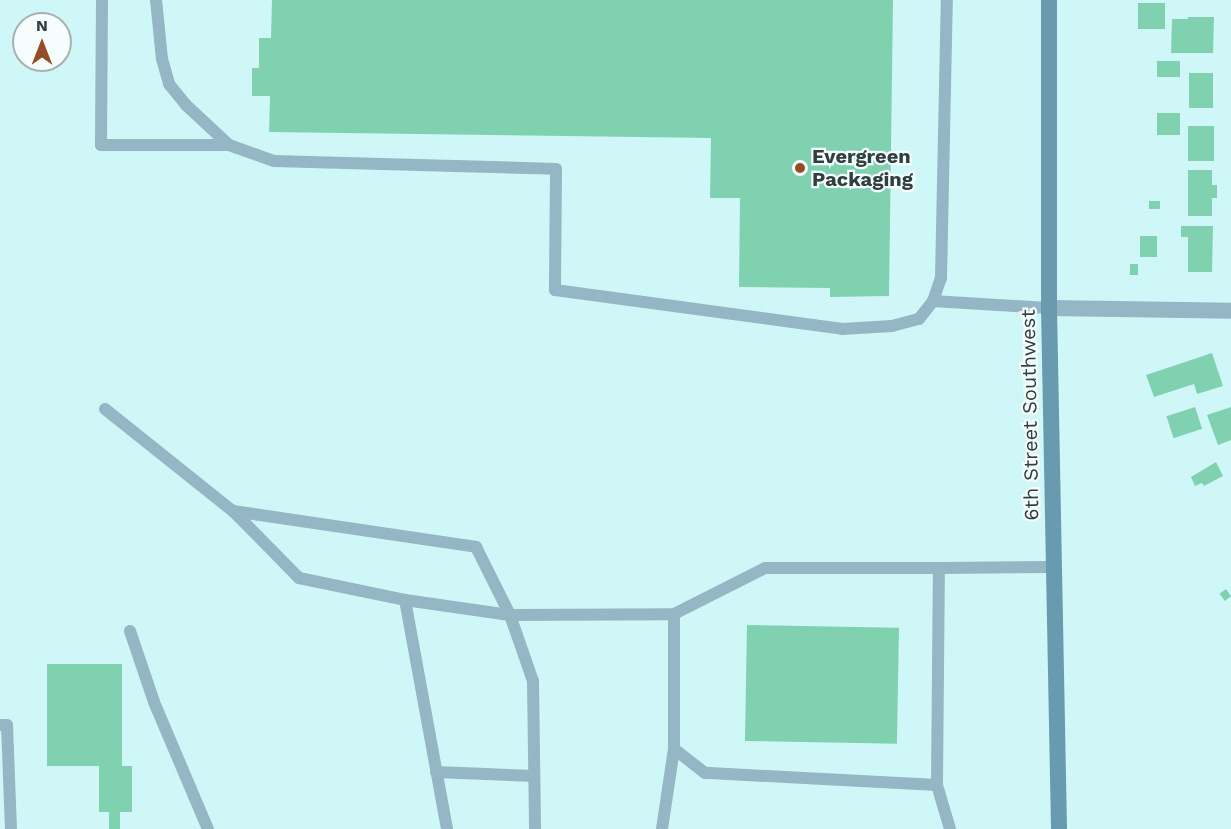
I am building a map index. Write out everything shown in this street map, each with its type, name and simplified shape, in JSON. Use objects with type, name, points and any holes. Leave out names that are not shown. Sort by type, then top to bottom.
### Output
[{"type":"main road","name":"6th Street Southwest","points":[[1049,0],[1049,308],[1059,829]]},
{"type":"street","points":[[1049,308],[1231,311]]},
{"type":"lane","points":[[102,0],[101,146],[229,145],[274,161],[556,169],[555,290],[842,329],[892,326],[919,319],[933,301],[941,278],[947,0]]},
{"type":"lane","points":[[156,0],[162,59],[169,84],[186,105],[229,145]]},
{"type":"lane","points":[[933,301],[1049,308]]},
{"type":"lane","points":[[105,409],[233,511],[299,578],[405,600],[510,615],[674,614],[765,568],[1054,567]]},
{"type":"lane","points":[[233,511],[476,547],[510,615],[533,681],[535,829]]},
{"type":"lane","points":[[939,568],[937,785],[950,829]]},
{"type":"lane","points":[[405,600],[447,829]]},
{"type":"lane","points":[[662,829],[674,749],[674,614]]},
{"type":"lane","points":[[130,631],[154,702],[208,829]]},
{"type":"lane","points":[[0,725],[7,725],[11,829]]},
{"type":"lane","points":[[674,749],[705,773],[937,785]]},
{"type":"lane","points":[[436,772],[534,776]]},
{"type":"building","name":"Evergreen Packaging","points":[[272,0],[893,0],[889,296],[830,297],[830,288],[739,287],[740,198],[710,198],[711,138],[269,132],[270,96],[252,96],[252,68],[259,68],[259,38],[271,38]]},
{"type":"building","points":[[1138,3],[1165,3],[1165,29],[1138,29]]},
{"type":"building","points":[[1188,17],[1214,17],[1213,53],[1171,53],[1172,19],[1188,19]]},
{"type":"building","points":[[1157,61],[1180,61],[1180,77],[1157,77]]},
{"type":"building","points":[[1189,73],[1213,73],[1213,108],[1189,108]]},
{"type":"building","points":[[1157,113],[1180,113],[1180,135],[1157,135]]},
{"type":"building","points":[[1188,126],[1214,126],[1214,161],[1188,161]]},
{"type":"building","points":[[1188,170],[1212,170],[1212,185],[1217,185],[1217,198],[1212,198],[1212,216],[1188,216]]},
{"type":"building","points":[[1149,201],[1160,201],[1160,209],[1149,209]]},
{"type":"building","points":[[1181,226],[1213,226],[1212,272],[1188,272],[1188,237],[1181,237]]},
{"type":"building","points":[[1140,236],[1157,236],[1157,257],[1140,257]]},
{"type":"building","points":[[1130,264],[1138,264],[1138,275],[1130,275]]},
{"type":"building","points":[[1212,353],[1223,386],[1197,394],[1194,384],[1154,397],[1146,375]]},
{"type":"building","points":[[1195,407],[1202,429],[1174,438],[1166,416]]},
{"type":"building","points":[[1231,407],[1231,440],[1218,445],[1207,415]]},
{"type":"building","points":[[1216,462],[1223,476],[1204,486],[1202,483],[1195,486],[1191,477]]},
{"type":"building","points":[[1226,589],[1231,596],[1225,601],[1220,594]]},
{"type":"building","points":[[747,625],[899,628],[897,744],[745,741]]},
{"type":"building","points":[[47,664],[122,664],[122,766],[132,766],[132,812],[120,812],[120,829],[109,829],[109,812],[99,812],[99,766],[47,766]]},
{"type":"place","name":"Evergreen Packaging","points":[[800,168]]}]
